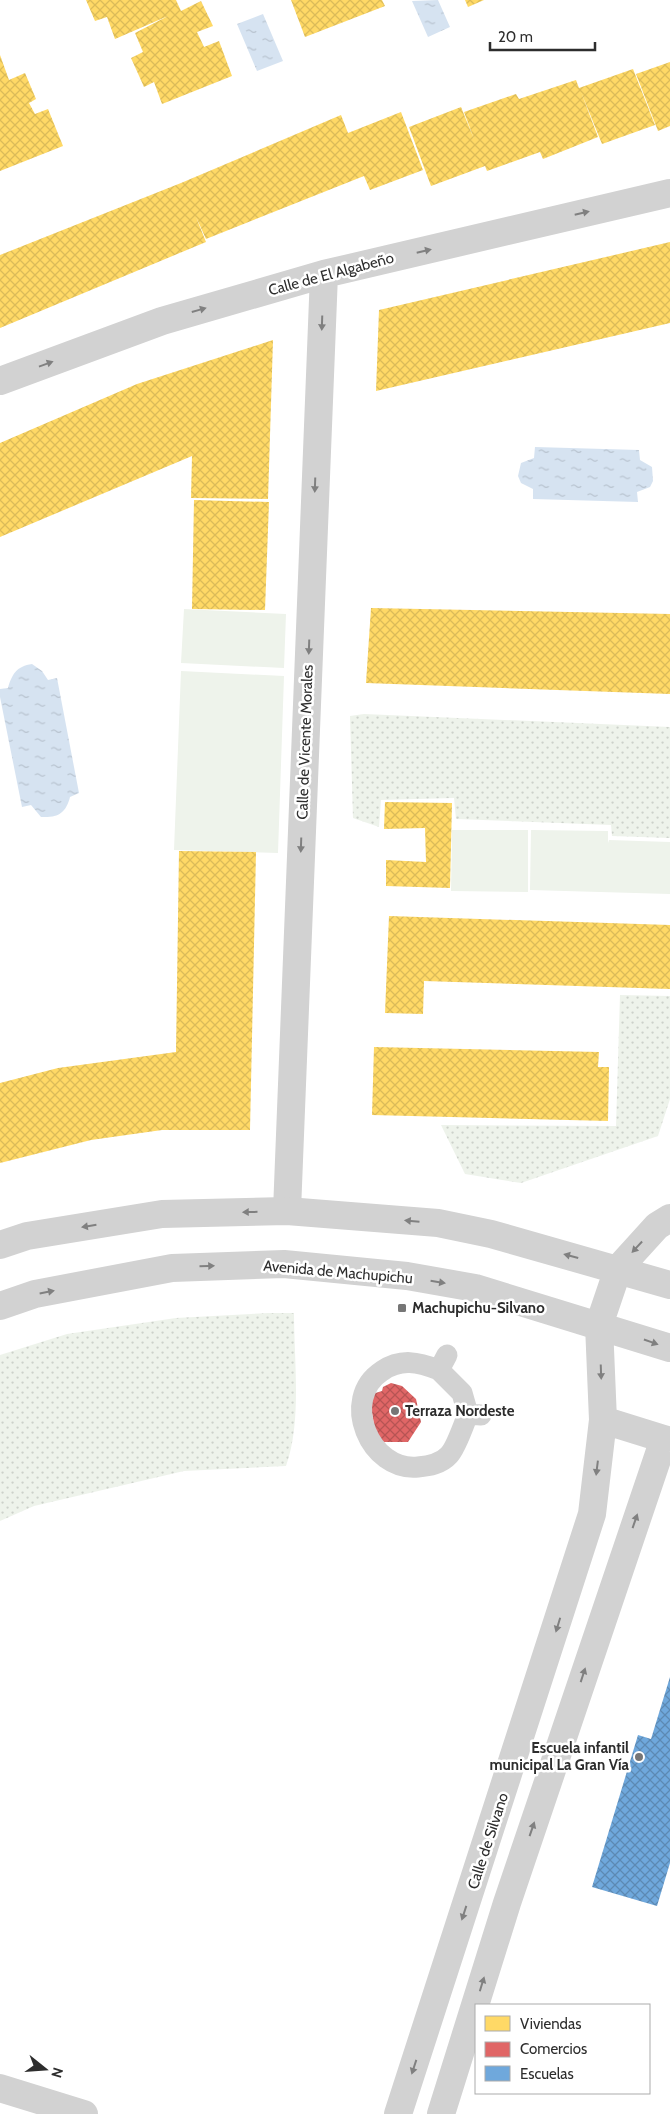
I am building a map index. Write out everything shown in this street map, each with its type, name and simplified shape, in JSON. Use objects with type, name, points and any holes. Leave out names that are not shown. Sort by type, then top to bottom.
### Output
[{"type":"street","name":"Calle de El Algabeño","points":[[0,381],[162,321],[324,274],[670,193]]},
{"type":"street","name":"Calle de Vicente Morales","points":[[287,1211],[324,274]]},
{"type":"street","points":[[0,1244],[27,1236],[162,1214],[287,1211],[438,1223],[491,1234],[670,1285]]},
{"type":"street","points":[[599,1325],[618,1269],[666,1216]]},
{"type":"street","name":"Avenida de Machupichu","points":[[0,1306],[35,1294],[172,1268],[284,1264],[406,1276],[475,1288],[670,1348]]},
{"type":"street","name":"Calle de Silvano","points":[[398,2114],[592,1514],[603,1420],[599,1325]]},
{"type":"street","points":[[406,1361],[443,1363],[474,1414],[450,1455],[434,1465],[409,1468],[390,1461],[374,1447],[365,1431],[361,1411],[362,1395],[370,1378],[389,1366],[406,1361]]},
{"type":"street","points":[[475,2004],[507,1903],[667,1437],[603,1420]]},
{"type":"street","points":[[441,2114],[475,2005]]},
{"type":"street","points":[[0,2088],[84,2114]]},
{"type":"shaded area","points":[[184,609],[286,614],[284,668],[181,663]]},
{"type":"shaded area","points":[[181,671],[284,676],[278,853],[174,850]]},
{"type":"shaded area","points":[[364,714],[670,727],[670,838],[612,836],[611,825],[456,819],[454,798],[381,800],[379,827],[353,818],[350,716]]},
{"type":"shaded area","points":[[452,830],[528,830],[528,892],[451,891]]},
{"type":"shaded area","points":[[531,830],[608,831],[608,843],[609,840],[670,842],[670,894],[530,890]]},
{"type":"shaded area","points":[[620,995],[670,996],[670,1099],[658,1136],[521,1183],[465,1174],[441,1125],[616,1126]]},
{"type":"shaded area","points":[[294,1313],[296,1410],[291,1448],[286,1466],[184,1471],[34,1506],[0,1521],[0,1355],[67,1334],[176,1318]]},
{"type":"water","points":[[438,0],[450,27],[428,37],[412,1]]},
{"type":"water","points":[[263,14],[283,61],[257,71],[237,24]]},
{"type":"water","points":[[535,447],[639,450],[640,460],[652,467],[653,481],[650,487],[637,492],[638,502],[533,499],[533,489],[521,483],[518,476],[521,463],[534,458]]},
{"type":"water","points":[[32,664],[42,671],[48,680],[57,678],[79,793],[70,797],[64,811],[52,817],[41,817],[31,805],[22,807],[0,697],[0,689],[8,688],[16,671]]},
{"type":"building: Viviendas","points":[[86,0],[176,0],[181,11],[201,1],[213,26],[197,32],[204,47],[219,41],[232,76],[162,104],[154,82],[144,87],[131,58],[143,52],[135,33],[168,16],[115,39],[107,17],[95,21]]},
{"type":"building: Viviendas","points":[[291,0],[382,0],[385,6],[305,37]]},
{"type":"building: Viviendas","points":[[465,0],[484,0],[468,7]]},
{"type":"building: Viviendas","points":[[0,55],[9,80],[25,73],[36,99],[29,103],[35,114],[48,109],[63,146],[0,171]]},
{"type":"building: Viviendas","points":[[670,62],[670,126],[658,131],[636,74]]},
{"type":"building: Viviendas","points":[[633,69],[655,125],[602,144],[581,92],[598,137],[543,159],[540,152],[487,171],[485,166],[431,186],[409,127],[461,107],[474,139],[464,112],[516,94],[519,99],[576,80],[579,88]]},
{"type":"building: Viviendas","points":[[401,112],[423,170],[370,190],[364,176],[206,239],[196,217],[206,242],[0,328],[0,255],[181,183],[341,115],[348,133]]},
{"type":"building: Viviendas","points":[[670,242],[670,323],[376,391],[379,310]]},
{"type":"building: Viviendas","points":[[273,340],[268,499],[191,498],[192,456],[0,537],[0,443],[137,384]]},
{"type":"building: Viviendas","points":[[194,500],[269,502],[265,610],[192,609]]},
{"type":"building: Viviendas","points":[[371,608],[670,614],[670,694],[366,683]]},
{"type":"building: Viviendas","points":[[385,802],[452,803],[450,888],[386,886],[386,860],[426,862],[425,828],[384,829]]},
{"type":"building: Viviendas","points":[[179,851],[256,852],[250,1130],[162,1130],[91,1140],[0,1163],[0,1083],[58,1068],[176,1052]]},
{"type":"building: Viviendas","points":[[389,916],[670,925],[670,989],[424,981],[423,1014],[385,1013]]},
{"type":"building: Viviendas","points":[[374,1047],[599,1052],[598,1067],[609,1067],[608,1121],[372,1115]]},
{"type":"building: Comercios","name":"Terraza Nordeste","points":[[391,1383],[402,1386],[416,1399],[421,1422],[408,1442],[377,1442],[369,1395],[382,1391],[383,1387]]},
{"type":"building: Escuelas","name":"Escuela infantil municipal La Gran Vía","points":[[670,1677],[670,1863],[657,1906],[592,1887],[638,1735],[651,1739]]},
{"type":"place","name":"Machupichu-Silvano","points":[[402,1308]]},
{"type":"place","name":"Terraza Nordeste","points":[[395,1411]]},
{"type":"place","name":"Escuela infantil municipal La Gran Vía","points":[[639,1757]]}]
